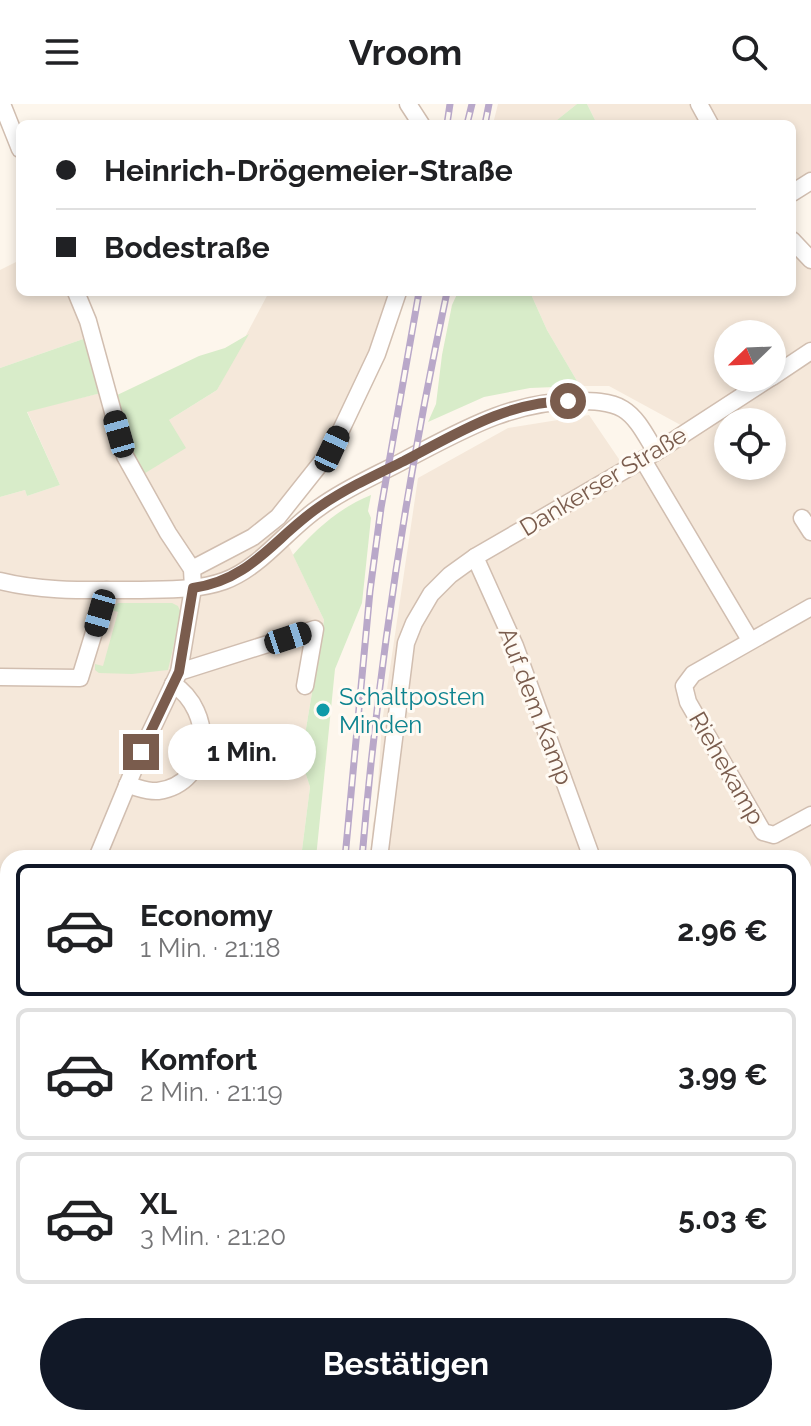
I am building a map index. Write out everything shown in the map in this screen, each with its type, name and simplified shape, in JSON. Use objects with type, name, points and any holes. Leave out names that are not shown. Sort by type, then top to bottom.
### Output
[{"type":"street","points":[[2,104],[16,139]]},
{"type":"street","points":[[796,244],[811,260]]},
{"type":"street","points":[[78,296],[88,321],[125,456],[192,569],[193,588],[176,678],[100,850]]},
{"type":"street","points":[[192,569],[253,537],[278,517],[332,449],[377,354],[397,296]]},
{"type":"street","name":"Dankerser Straße","points":[[786,367],[811,351]]},
{"type":"street","name":"Dankerser Straße","points":[[380,850],[406,643],[431,594],[475,557],[650,456],[748,392]]},
{"type":"street","points":[[0,581],[37,589],[107,590],[193,588],[226,581],[318,508],[342,493],[494,416],[526,405],[575,401],[615,405],[633,418],[650,456],[750,640]]},
{"type":"street","name":"Auf dem Kamp","points":[[475,557],[515,646],[589,850]]},
{"type":"street","points":[[0,677],[80,678],[107,590]]},
{"type":"street","name":"Riehekamp","points":[[811,607],[688,678],[684,686],[685,695],[763,832],[774,835],[811,815]]},
{"type":"street","points":[[176,678],[315,629],[305,686]]},
{"type":"street","points":[[127,785],[150,791],[161,790],[184,778],[195,766],[203,749],[204,737],[176,678]]},
{"type":"shaded area","points":[[498,104],[577,104],[557,120],[494,120]]},
{"type":"shaded area","points":[[587,104],[811,104],[811,181],[796,191],[796,120],[595,120]]},
{"type":"shaded area","points":[[796,245],[811,261],[811,850],[371,850],[382,723],[418,478],[508,428],[589,415],[625,468],[688,429],[609,386],[580,386],[547,330],[532,296],[796,296]]},
{"type":"shaded area","points":[[16,262],[16,296],[74,296],[89,337],[0,368],[0,270]]},
{"type":"shaded area","points":[[267,296],[399,296],[379,354],[279,525],[324,620],[301,759],[310,787],[302,850],[0,850],[0,497],[25,490],[27,496],[60,485],[27,411],[105,392],[169,420],[217,390]]},
{"type":"green space","points":[[577,104],[587,104],[595,120],[557,120]]},
{"type":"green space","points":[[456,296],[532,296],[547,330],[580,386],[530,388],[484,397],[428,422],[436,404],[452,305]]},
{"type":"green space","points":[[249,334],[217,390],[169,420],[186,448],[142,475],[128,447],[113,397],[199,356],[225,348]]},
{"type":"green space","points":[[89,337],[105,392],[27,412],[60,485],[27,496],[25,490],[0,497],[0,368]]},
{"type":"green space","points":[[371,495],[362,603],[335,669],[317,850],[302,850],[310,787],[301,759],[324,620],[293,555],[328,520]]},
{"type":"green space","points":[[118,603],[172,603],[178,606],[181,613],[168,670],[132,674],[99,673],[95,670],[95,664],[103,666],[118,612],[111,610]]},
{"type":"railway","points":[[448,120],[450,104]]},
{"type":"railway","points":[[468,120],[472,104]]},
{"type":"railway","points":[[486,120],[489,104]]},
{"type":"railway","points":[[346,850],[370,591],[381,508],[418,296]]},
{"type":"railway","points":[[363,850],[376,715],[396,574],[419,432],[446,296]]},
{"type":"place","name":"Schaltposten Minden","points":[[323,710]]},
{"type":"route","points":[[141,752],[179,672],[193,588],[226,581],[264,556],[318,508],[438,443],[494,416],[526,405],[568,401]]}]
